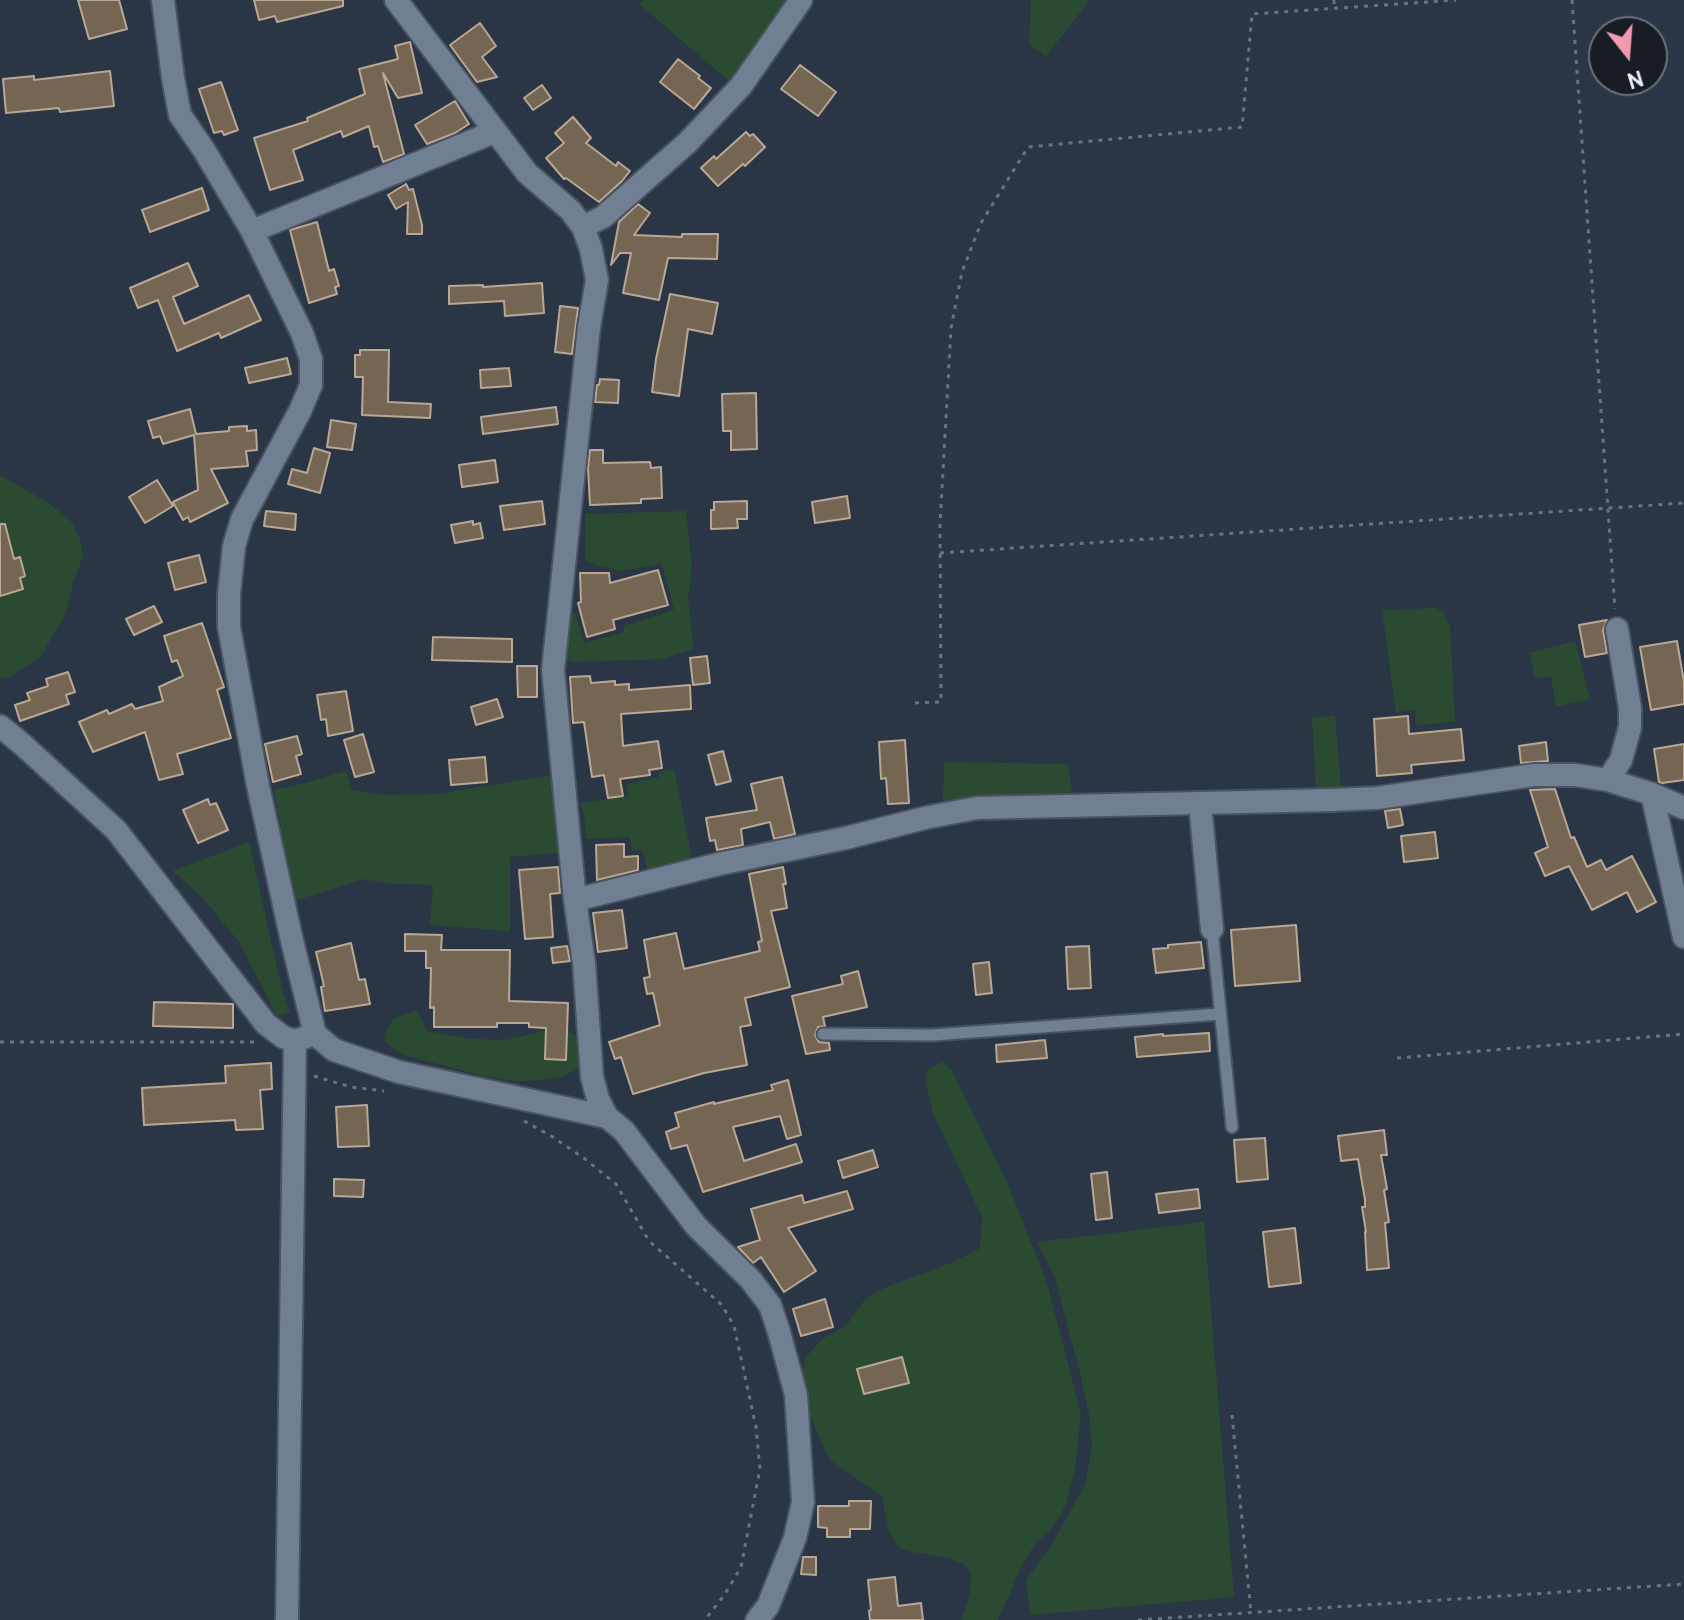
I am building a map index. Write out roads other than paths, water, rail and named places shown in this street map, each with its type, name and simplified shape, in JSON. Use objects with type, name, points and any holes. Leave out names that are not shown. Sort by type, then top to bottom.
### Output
[{"type":"street","points":[[163,0],[180,115],[252,231],[302,333],[311,359],[311,385],[300,411],[242,519],[234,546],[229,594],[229,627],[292,941],[305,1037],[287,1620]]},
{"type":"street","points":[[396,0],[527,173],[570,210],[583,227],[591,249],[597,280],[589,327],[553,670],[584,963],[592,1077],[607,1117],[624,1131],[696,1226],[750,1279],[770,1305],[779,1332],[796,1395],[803,1502],[790,1552],[768,1606],[757,1620]]},
{"type":"street","points":[[583,227],[603,217],[687,143],[741,86],[801,0]]},
{"type":"street","points":[[252,231],[494,132]]},
{"type":"street","points":[[1608,780],[1621,760],[1630,727],[1630,708],[1617,629]]},
{"type":"street","points":[[0,726],[116,830],[266,1024],[283,1037],[305,1037],[399,1072],[607,1117]]},
{"type":"street","points":[[575,900],[719,864],[977,808],[1377,798],[1534,775],[1575,775],[1608,780],[1684,808]]},
{"type":"street","points":[[1652,794],[1684,937]]},
{"type":"street","points":[[1200,804],[1212,929]]},
{"type":"lane","points":[[1212,929],[1232,1127]]},
{"type":"lane","points":[[823,1034],[932,1035],[1220,1014]]}]
